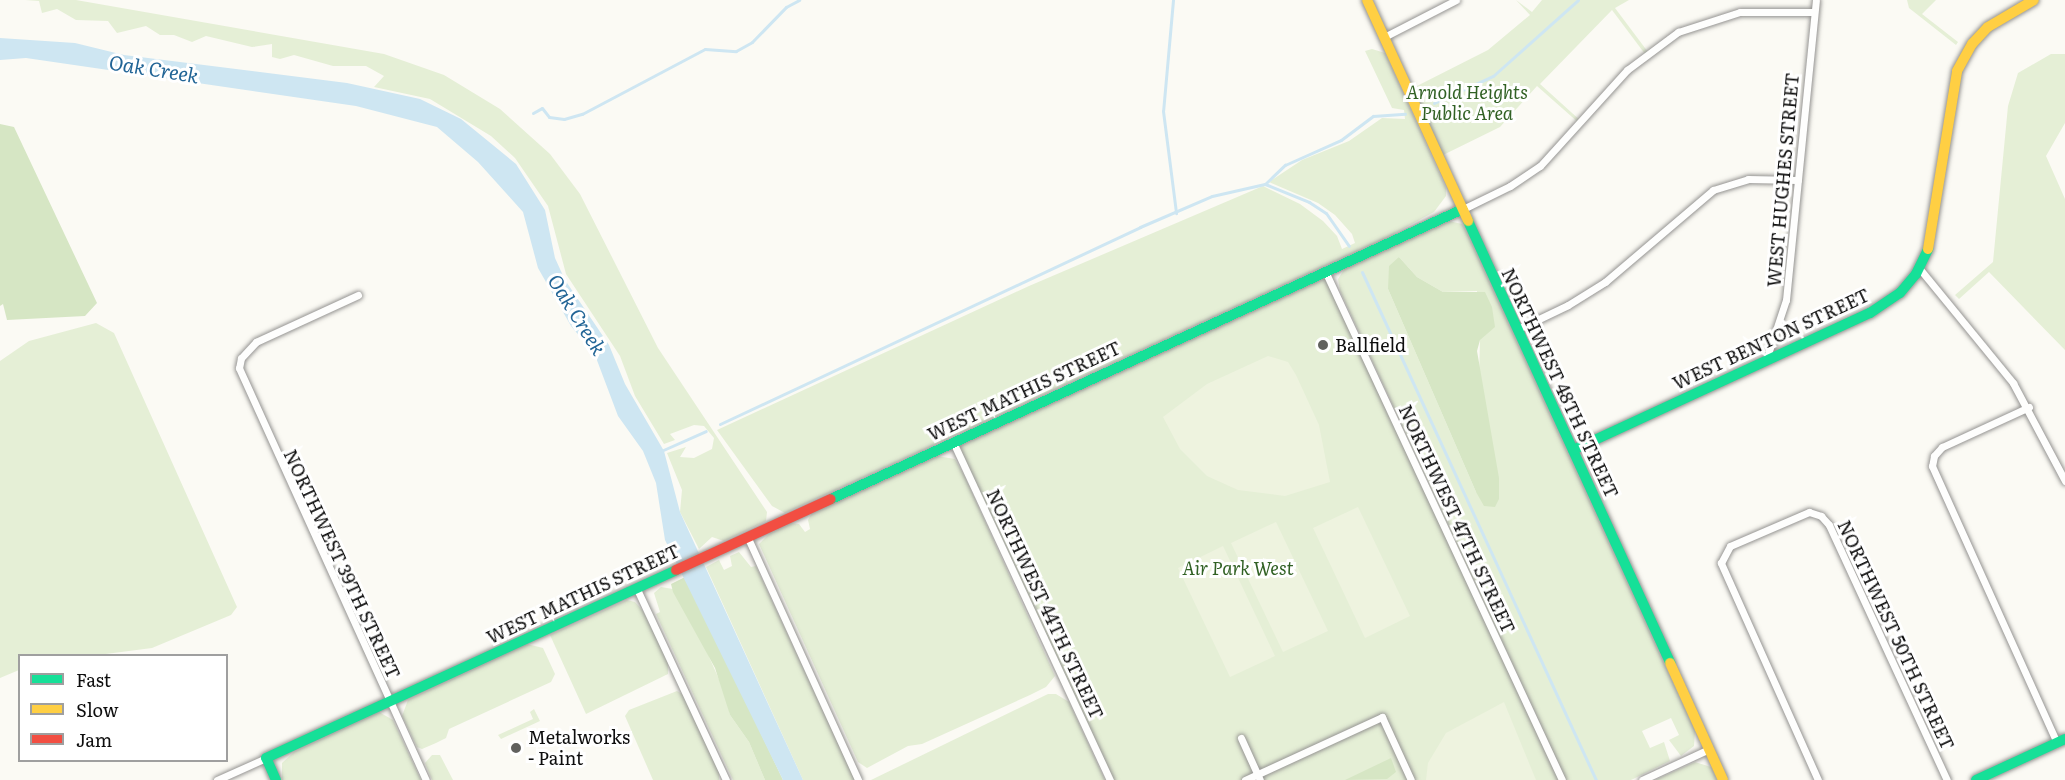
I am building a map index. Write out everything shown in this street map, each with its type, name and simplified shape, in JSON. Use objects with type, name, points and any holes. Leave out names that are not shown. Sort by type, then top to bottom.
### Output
[{"type":"street","name":"NORTHWEST 48TH STREET","points":[[1367,0],[1723,780]]},
{"type":"street","points":[[1384,37],[1456,0]]},
{"type":"street","name":"WEST HUGHES STREET","points":[[1766,360],[1786,300],[1816,0]]},
{"type":"street","name":"WEST BENTON STREET","points":[[1573,450],[1876,310],[1900,293],[1919,268],[1931,237],[1948,102],[1957,70],[1972,44],[1988,27],[2013,9],[2034,0]]},
{"type":"street","name":"WEST MATHIS STREET","points":[[217,780],[1510,186],[1540,166],[1633,64],[1678,32],[1740,12],[1814,12]]},
{"type":"street","points":[[1518,329],[1568,305],[1605,282],[1713,190],[1748,179],[1798,180]]},
{"type":"street","points":[[1919,268],[2001,366],[2029,407],[2065,481]]},
{"type":"street","name":"NORTHWEST 47TH STREET","points":[[1325,271],[1562,780]]},
{"type":"street","name":"NORTHWEST 39TH STREET","points":[[358,295],[256,342],[241,358],[241,380],[426,780]]},
{"type":"street","points":[[1976,780],[2061,741],[1932,464],[1936,452],[1945,445],[2029,407]]},
{"type":"street","name":"NORTHWEST 44TH STREET","points":[[953,442],[1110,780]]},
{"type":"street","name":"NORTHWEST 50TH STREET","points":[[1818,780],[1723,574],[1721,561],[1730,546],[1809,512],[1821,516],[1829,525],[1947,780]]},
{"type":"street","points":[[747,537],[858,780]]},
{"type":"street","points":[[636,587],[726,780]]},
{"type":"street","points":[[1245,780],[1259,777],[1382,717],[1410,780]]},
{"type":"street","points":[[1241,738],[1259,777]]},
{"type":"street","points":[[1642,780],[1709,749]]},
{"type":"street","points":[[266,758],[276,780]]},
{"type":"green space","points":[[25,0],[76,0],[384,54],[444,75],[500,109],[550,154],[580,194],[658,348],[767,512],[766,521],[724,541],[712,537],[699,549],[680,512],[682,490],[667,453],[686,447],[680,457],[694,458],[712,449],[714,438],[704,426],[694,425],[670,434],[675,440],[664,444],[635,396],[620,356],[566,274],[548,206],[515,158],[491,136],[430,99],[374,87],[384,76],[366,66],[333,66],[294,55],[280,59],[272,57],[272,44],[252,47],[206,36],[192,42],[174,35],[160,35],[146,26],[117,33],[108,21],[76,20],[57,9],[42,13],[39,1]]},
{"type":"green space","name":"Arnold Heights Public Area","points":[[1516,0],[1532,12],[1542,0],[1629,0],[1615,8],[1648,52],[1645,54],[1612,10],[1540,84],[1582,122],[1580,124],[1537,86],[1500,127],[1439,157],[1409,90],[1488,50],[1530,15]]},
{"type":"green space","points":[[1907,0],[1936,0],[1922,14],[1958,42],[1956,45],[1909,8]]},
{"type":"green space","points":[[1372,49],[1385,53],[1446,188],[1446,196],[1434,212],[1386,238],[785,513],[772,506],[717,430],[1029,286],[1263,186],[1300,204],[1323,221],[1337,236],[1342,249],[1355,243],[1352,234],[1335,215],[1318,203],[1269,182],[1302,160],[1349,141],[1382,118],[1405,119],[1404,110],[1392,108],[1365,51]]},
{"type":"green space","points":[[2051,54],[2065,54],[2065,123],[2046,156],[2065,199],[2065,350],[1989,272],[1959,299],[1955,295],[1993,262],[2008,106],[2018,73]]},
{"type":"green space","points":[[0,124],[14,127],[97,303],[85,316],[7,320],[3,304],[0,306]]},
{"type":"green space","points":[[1449,221],[1462,224],[1695,731],[1694,746],[1681,756],[1669,740],[1679,735],[1671,718],[1642,731],[1650,748],[1664,742],[1670,761],[1631,780],[1566,780],[1340,291],[1338,279],[1345,268]],"holes":[[[1399,257],[1417,277],[1443,292],[1477,291],[1480,340],[1476,492],[1388,289]]]},
{"type":"green space","points":[[1399,257],[1417,277],[1443,292],[1485,292],[1492,307],[1495,327],[1480,340],[1477,351],[1499,478],[1499,499],[1495,507],[1484,506],[1476,492],[1388,289],[1389,266]]},
{"type":"green space","name":"Air Park West","points":[[1325,271],[1562,780],[1110,780],[953,442]]},
{"type":"green space","points":[[96,323],[114,333],[237,607],[231,615],[152,648],[106,654],[18,654],[18,670],[0,678],[0,361],[29,341]]},
{"type":"green space","points":[[1268,356],[1288,362],[1296,375],[1319,425],[1330,482],[1285,496],[1238,490],[1207,476],[1180,449],[1163,417],[1207,384]]},
{"type":"green space","points":[[937,456],[955,459],[965,477],[1055,676],[1046,687],[1030,695],[922,744],[908,746],[867,768],[858,762],[759,544],[770,533],[791,523],[799,524],[805,532],[810,529],[808,520],[812,513]]},
{"type":"green space","points":[[1358,507],[1410,616],[1365,638],[1313,528]]},
{"type":"green space","points":[[1276,522],[1328,631],[1283,652],[1231,543]]},
{"type":"green space","points":[[1223,546],[1275,656],[1230,677],[1178,568]]},
{"type":"green space","points":[[739,552],[751,567],[756,566],[855,780],[803,780],[706,567],[719,560],[724,570],[732,566],[730,556]]},
{"type":"green space","points":[[685,577],[783,780],[765,780],[749,742],[730,715],[715,668],[673,592],[671,584]]},
{"type":"green space","points":[[661,587],[673,589],[698,632],[726,695],[730,715],[749,742],[765,780],[733,780],[656,614],[660,612],[654,593]]},
{"type":"green space","points":[[627,600],[635,602],[643,611],[668,662],[668,674],[586,714],[550,635]]},
{"type":"green space","points":[[527,644],[543,648],[555,674],[551,682],[449,729],[446,738],[436,743],[422,749],[417,747],[402,716],[408,700]]},
{"type":"green space","points":[[677,691],[685,696],[719,771],[719,780],[653,780],[625,716],[629,710]]},
{"type":"green space","points":[[1048,694],[1056,694],[1069,702],[1105,780],[871,780]]},
{"type":"green space","points":[[1504,702],[1536,780],[1426,780],[1428,763],[1446,733]]},
{"type":"green space","points":[[534,709],[540,721],[501,739],[498,735],[533,719],[530,712]]},
{"type":"green space","points":[[379,712],[393,720],[421,780],[282,780],[282,763],[294,752]]},
{"type":"green space","points":[[432,755],[440,755],[453,780],[432,780],[425,763]]},
{"type":"green space","points":[[1391,758],[1396,772],[1387,779],[1345,780]]},
{"type":"green space","points":[[1695,762],[1711,767],[1717,780],[1655,780]]},
{"type":"water","name":"Oak Creek","points":[[0,38],[75,43],[124,55],[347,83],[420,99],[461,119],[516,164],[545,210],[555,258],[565,280],[609,345],[625,384],[664,451],[680,512],[803,780],[783,780],[665,540],[656,483],[643,451],[618,416],[595,355],[571,326],[538,268],[523,212],[478,162],[437,127],[356,106],[26,58],[0,60]]},
{"type":"waterway","points":[[533,113],[542,108],[549,117],[564,119],[582,114],[705,49],[736,51],[752,42],[786,7],[799,0]]},
{"type":"waterway","points":[[1173,0],[1163,111],[1176,213]]},
{"type":"waterway","points":[[1434,103],[1493,76],[1578,0]]},
{"type":"waterway","points":[[720,424],[1140,227],[1212,196],[1265,184],[1285,165],[1341,140],[1373,116],[1405,114]]},
{"type":"waterway","points":[[1265,184],[1309,202],[1326,213],[1349,246]]},
{"type":"waterway","points":[[1362,272],[1596,780]]},
{"type":"waterway","points":[[661,451],[706,431]]},
{"type":"traffic: fast","points":[[831,499],[1463,209]]},
{"type":"traffic: fast","points":[[1468,221],[1670,663]]},
{"type":"traffic: fast","points":[[1573,450],[1870,313],[1900,293],[1916,274],[1928,249]]},
{"type":"traffic: fast","points":[[276,780],[266,758],[676,570]]},
{"type":"traffic: fast","points":[[1976,780],[2065,739]]},
{"type":"traffic: slow","points":[[1367,0],[1468,221]]},
{"type":"traffic: slow","points":[[1928,249],[1957,71],[1972,44],[1988,27],[2034,0]]},
{"type":"traffic: slow","points":[[1670,663],[1723,780]]},
{"type":"traffic: jam","points":[[676,570],[831,499]]},
{"type":"place","name":"Ballfield","points":[[1323,345]]},
{"type":"place","name":"Metalworks - Paint","points":[[516,748]]}]
